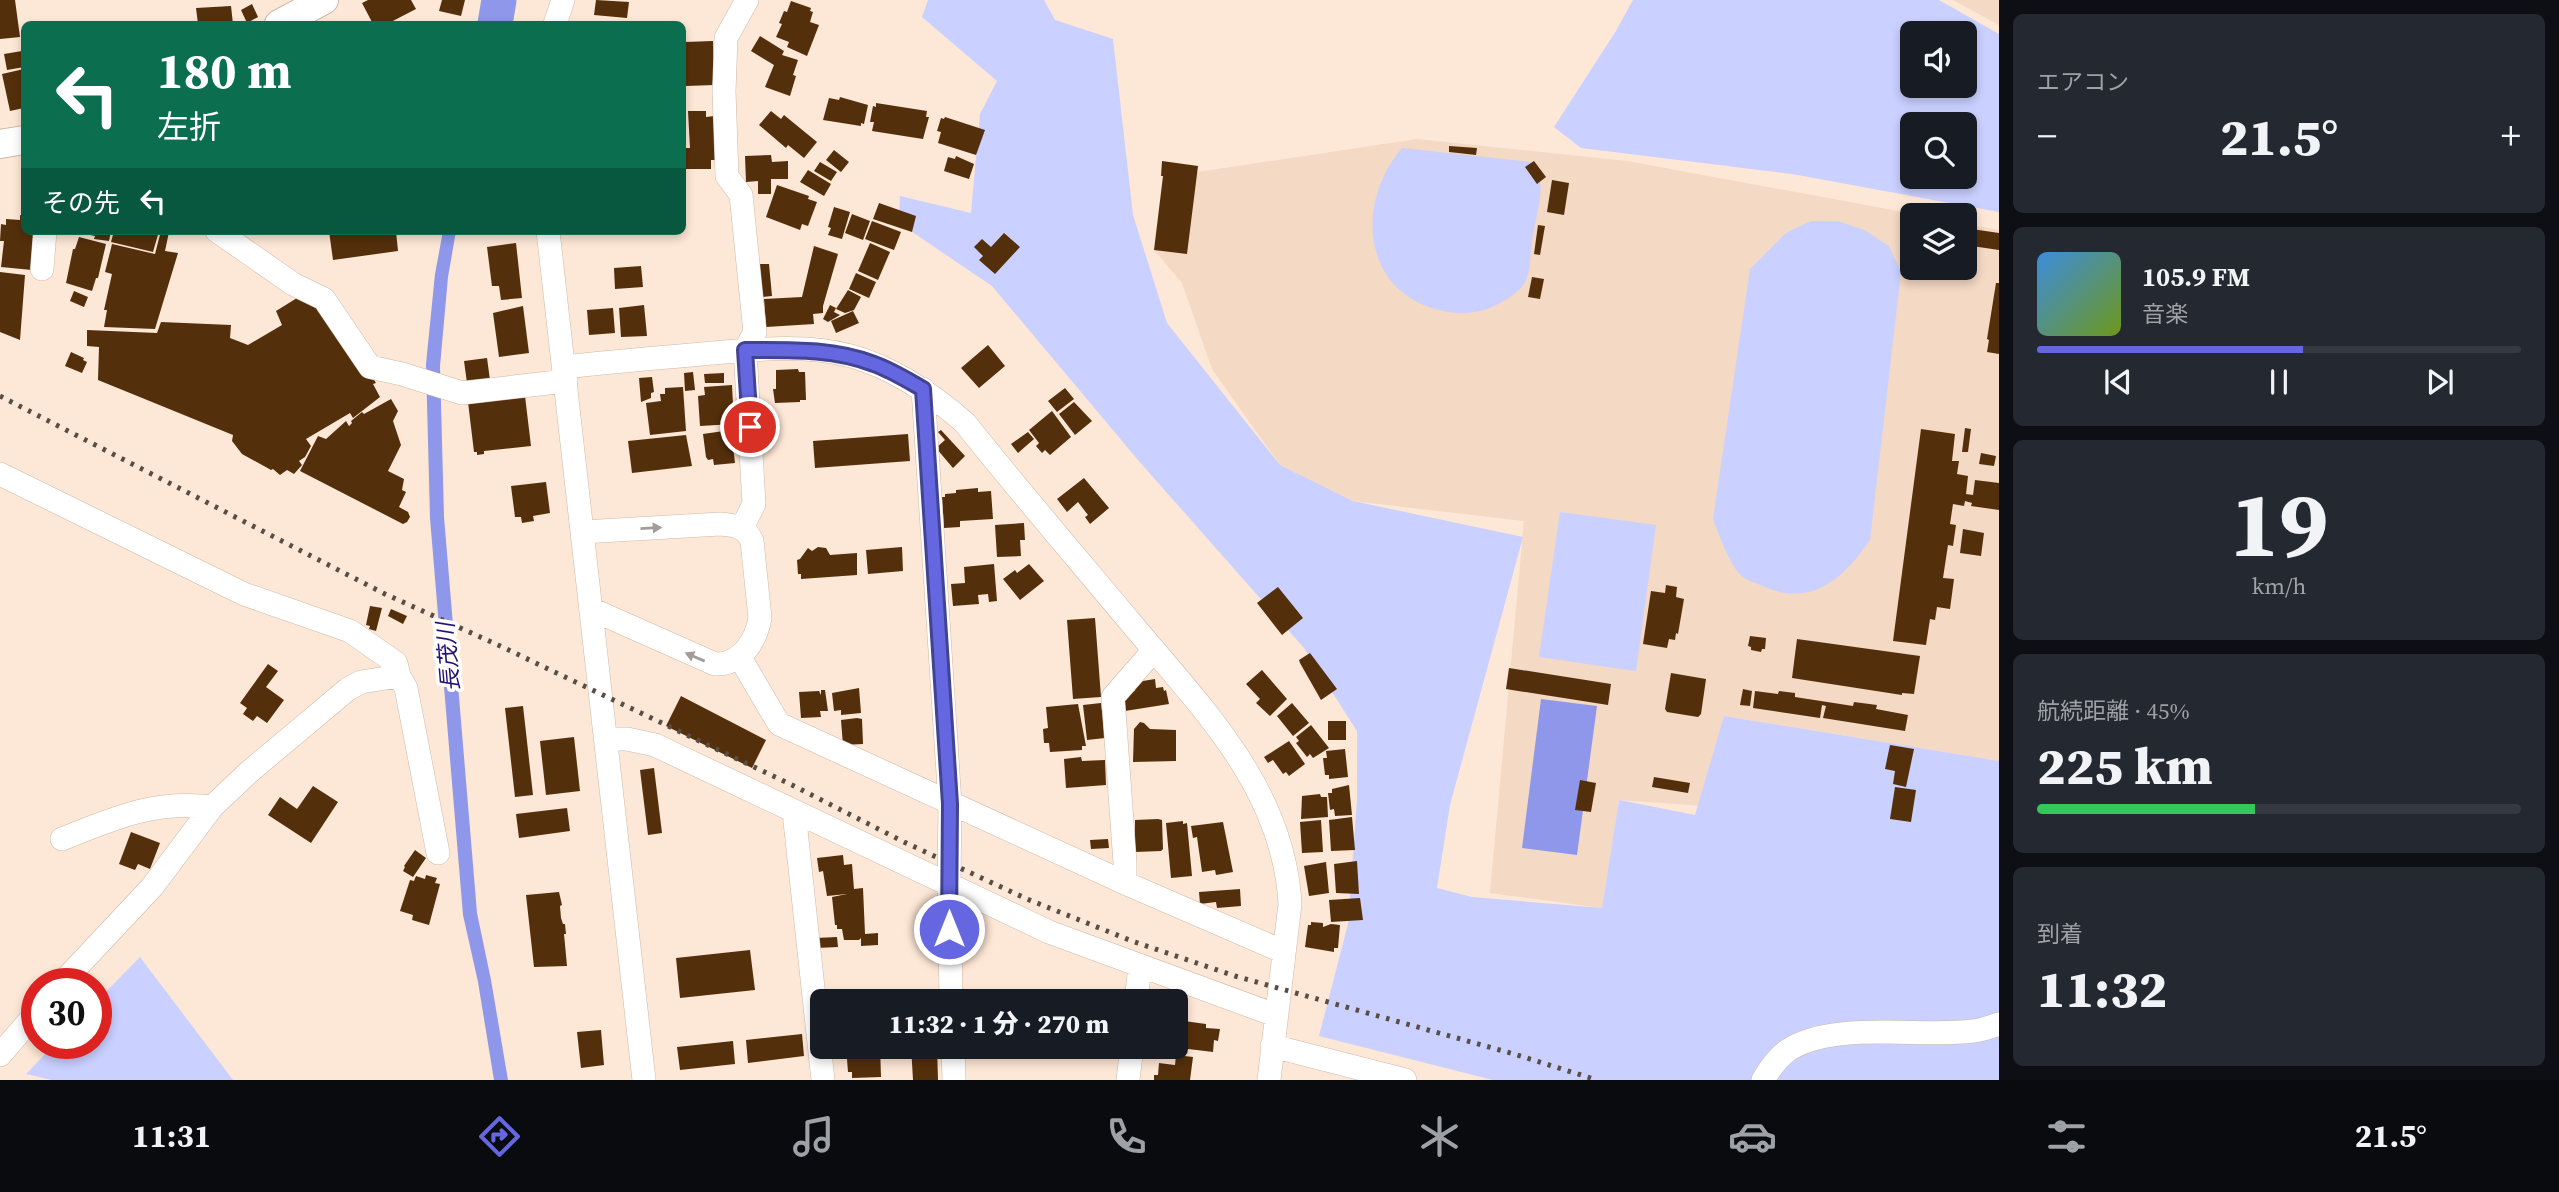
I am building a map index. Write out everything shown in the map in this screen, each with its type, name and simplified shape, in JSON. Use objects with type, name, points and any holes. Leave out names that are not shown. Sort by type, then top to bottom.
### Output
[{"type":"main road","points":[[285,21],[324,0]]},
{"type":"main road","points":[[0,144],[21,140]]},
{"type":"street","points":[[556,21],[562,0]]},
{"type":"street","points":[[742,528],[754,504],[745,350],[754,332],[741,195],[727,176],[724,91],[726,38],[747,0]]},
{"type":"street","points":[[42,269],[45,235]]},
{"type":"street","points":[[223,235],[293,284],[324,299],[370,367],[402,373],[450,391],[462,393],[565,374],[745,350],[795,350],[848,355],[876,364],[923,389],[965,423],[1229,740],[1266,804],[1283,849],[1289,879],[1290,905],[1269,1080]]},
{"type":"street","points":[[548,235],[644,1080]]},
{"type":"street","points":[[923,389],[950,804],[951,989]]},
{"type":"street","points":[[0,474],[244,594],[350,631],[396,663],[406,688],[438,853]]},
{"type":"street","points":[[583,532],[720,524],[742,528],[752,541],[760,618],[753,640],[739,656],[732,662],[715,664],[591,609]]},
{"type":"street","points":[[1125,883],[1113,697],[1154,650]]},
{"type":"street","points":[[739,656],[779,723],[950,804],[1284,951]]},
{"type":"street","points":[[76,968],[152,887],[212,807],[249,772],[348,689],[361,682],[399,676]]},
{"type":"street","points":[[606,739],[627,739],[655,746],[1049,932],[1275,1015]]},
{"type":"street","points":[[62,839],[137,811],[184,804],[212,807]]},
{"type":"street","points":[[794,812],[823,1080]]},
{"type":"street","points":[[1137,989],[1140,966]]},
{"type":"street","points":[[1763,1080],[1787,1051],[1812,1040],[1841,1034],[1972,1031],[1999,1024]]},
{"type":"street","points":[[0,1055],[21,1031]]},
{"type":"street","points":[[1272,1046],[1405,1080]]},
{"type":"street","points":[[953,1059],[954,1080]]},
{"type":"street","points":[[1128,1080],[1130,1059]]},
{"type":"shaded area","points":[[928,0],[1044,0],[1055,20],[1113,39],[1133,215],[1167,323],[1280,465],[1353,501],[1523,537],[1450,805],[1437,888],[1472,897],[1602,908],[1619,800],[1695,815],[1724,716],[1999,761],[1999,1080],[1493,1080],[1319,1036],[1348,924],[1357,799],[1357,731],[1304,648],[1138,460],[992,286],[899,223],[900,196],[971,213],[980,114],[997,81],[922,17]]},
{"type":"shaded area","points":[[1633,0],[1939,0],[1976,21],[1900,21],[1900,98],[1977,98],[1977,22],[1999,34],[1999,212],[1977,208],[1977,203],[1950,203],[1792,174],[1581,148],[1554,127]]},
{"type":"shaded area","points":[[1953,0],[1999,0],[1999,25]]},
{"type":"shaded area","points":[[1417,139],[1627,161],[1900,211],[1900,280],[1977,280],[1977,226],[1999,230],[1999,761],[1724,716],[1704,806],[1619,800],[1602,908],[1490,893],[1524,521],[1353,501],[1280,465],[1212,369],[1182,283],[1154,250],[1178,175]]},
{"type":"shaded area","points":[[1402,148],[1531,162],[1540,182],[1539,202],[1527,278],[1523,286],[1512,295],[1483,310],[1454,313],[1413,300],[1394,284],[1381,265],[1374,243],[1373,218],[1377,194],[1387,170]]},
{"type":"shaded area","points":[[1811,221],[1838,221],[1864,230],[1889,246],[1900,270],[1870,540],[1849,567],[1837,577],[1824,586],[1796,594],[1780,592],[1743,577],[1729,558],[1713,519],[1750,269],[1786,233]]},
{"type":"shaded area","points":[[1560,512],[1656,525],[1636,671],[1539,657]]},
{"type":"shaded area","points":[[140,957],[233,1080],[52,1080],[26,1074],[41,1059],[112,1059],[112,986]]},
{"type":"water","points":[[442,235],[455,235],[448,277],[440,366],[444,517],[477,913],[508,1080],[494,1080],[478,982],[463,915],[430,518],[426,364],[435,274]]},
{"type":"water","points":[[1541,699],[1597,706],[1577,855],[1522,848]]},
{"type":"building","points":[[0,0],[15,0],[20,37],[0,39]]},
{"type":"building","points":[[368,0],[411,0],[416,9],[393,21],[371,21],[362,3]]},
{"type":"building","points":[[442,0],[465,0],[461,16],[439,11]]},
{"type":"building","points":[[596,0],[629,2],[627,18],[594,15]]},
{"type":"building","points":[[791,1],[811,8],[810,11],[813,12],[810,22],[819,25],[807,56],[787,47],[789,42],[776,37],[784,11],[787,12]]},
{"type":"building","points":[[252,4],[258,17],[246,21],[241,10]]},
{"type":"building","points":[[231,6],[233,21],[198,21],[196,8]]},
{"type":"building","points":[[760,36],[784,51],[782,55],[798,60],[790,96],[765,87],[774,65],[751,51]]},
{"type":"building","points":[[713,41],[714,85],[686,86],[686,42]]},
{"type":"building","points":[[21,51],[21,68],[7,70],[4,54]]},
{"type":"building","points":[[21,70],[21,109],[10,111],[2,74]]},
{"type":"building","points":[[840,97],[868,105],[864,124],[861,123],[861,126],[823,120],[829,98],[839,100]]},
{"type":"building","points":[[876,103],[927,111],[926,117],[929,117],[923,139],[872,131],[874,122],[870,122]]},
{"type":"building","points":[[688,111],[706,111],[706,117],[714,116],[716,160],[711,160],[711,169],[686,169],[686,148],[690,148]]},
{"type":"building","points":[[771,111],[781,119],[784,115],[817,142],[804,158],[788,145],[786,148],[759,125]]},
{"type":"building","points":[[941,118],[985,130],[976,155],[938,143],[941,132],[937,131]]},
{"type":"building","points":[[1449,146],[1477,148],[1476,155],[1449,152]]},
{"type":"building","points":[[834,150],[849,162],[841,172],[826,160]]},
{"type":"building","points":[[771,155],[772,162],[788,161],[788,179],[771,179],[771,194],[758,194],[758,181],[746,182],[745,156]]},
{"type":"building","points":[[956,156],[974,164],[969,179],[944,171],[948,157],[955,159]]},
{"type":"building","points":[[1162,161],[1198,166],[1187,254],[1154,250],[1163,176]]},
{"type":"building","points":[[1534,161],[1546,177],[1537,184],[1525,167]]},
{"type":"building","points":[[820,162],[837,172],[831,181],[814,171]]},
{"type":"building","points":[[808,170],[831,184],[824,196],[800,182]]},
{"type":"building","points":[[1552,180],[1569,183],[1564,215],[1547,212]]},
{"type":"building","points":[[777,185],[809,196],[808,199],[817,202],[808,226],[802,224],[800,230],[766,217]]},
{"type":"building","points":[[879,203],[916,216],[912,232],[873,219]]},
{"type":"building","points":[[834,207],[850,212],[842,239],[828,235]]},
{"type":"building","points":[[852,214],[870,221],[863,240],[845,233]]},
{"type":"building","points":[[20,215],[21,235],[35,235],[32,270],[1,267],[4,241],[0,241],[1,224],[6,225],[6,219],[20,220]]},
{"type":"building","points":[[872,221],[901,232],[894,250],[865,239]]},
{"type":"building","points":[[1538,225],[1545,226],[1540,255],[1534,254]]},
{"type":"building","points":[[1977,230],[1999,233],[1999,250],[1977,247]]},
{"type":"building","points":[[1004,233],[1020,247],[995,274],[979,260],[983,256],[974,247],[982,239],[991,247]]},
{"type":"building","points":[[90,235],[110,235],[109,241],[94,239],[95,236]]},
{"type":"building","points":[[113,235],[158,235],[153,252],[111,242]]},
{"type":"building","points":[[160,235],[168,235],[165,251],[178,253],[155,329],[104,327],[107,310],[104,310],[112,274],[105,272],[112,244],[155,254]]},
{"type":"building","points":[[330,235],[396,235],[398,251],[333,260]]},
{"type":"building","points":[[79,237],[106,244],[92,291],[66,283],[73,249]]},
{"type":"building","points":[[516,243],[522,298],[501,300],[499,286],[492,286],[487,247]]},
{"type":"building","points":[[870,243],[890,252],[878,280],[858,271]]},
{"type":"building","points":[[814,246],[838,254],[823,313],[813,314],[814,324],[766,327],[764,299],[802,297]]},
{"type":"building","points":[[759,264],[769,264],[772,296],[762,297]]},
{"type":"building","points":[[641,266],[643,287],[615,289],[614,268]]},
{"type":"building","points":[[0,272],[25,275],[20,340],[0,332]]},
{"type":"building","points":[[856,273],[876,282],[869,298],[849,289]]},
{"type":"building","points":[[1532,277],[1544,279],[1540,299],[1528,297]]},
{"type":"building","points":[[1996,283],[1999,283],[1999,354],[1987,352]]},
{"type":"building","points":[[848,290],[861,297],[854,310],[845,313],[836,309]]},
{"type":"building","points":[[74,291],[88,297],[84,307],[70,301]]},
{"type":"building","points":[[297,298],[318,303],[366,367],[376,383],[373,384],[380,397],[353,418],[350,413],[306,439],[311,446],[305,457],[299,461],[302,465],[294,474],[287,470],[280,475],[242,454],[232,441],[233,435],[98,380],[99,347],[87,346],[87,330],[157,333],[161,322],[231,325],[230,338],[248,345],[282,325],[276,311]]},
{"type":"building","points":[[644,305],[647,336],[621,337],[619,308]]},
{"type":"building","points":[[830,305],[836,308],[834,312],[840,315],[828,322],[823,319]]},
{"type":"building","points":[[523,306],[529,353],[499,357],[493,313]]},
{"type":"building","points":[[613,308],[615,333],[589,335],[587,310]]},
{"type":"building","points":[[853,311],[859,323],[836,333],[831,321]]},
{"type":"building","points":[[988,345],[1005,366],[979,388],[961,368]]},
{"type":"building","points":[[71,352],[87,362],[82,373],[65,366]]},
{"type":"building","points":[[487,358],[490,380],[467,383],[464,361]]},
{"type":"building","points":[[798,369],[799,372],[805,372],[806,400],[775,403],[773,389],[776,389],[776,370]]},
{"type":"building","points":[[693,372],[695,390],[685,391],[684,373]]},
{"type":"building","points":[[724,373],[724,383],[705,383],[704,374]]},
{"type":"building","points":[[652,377],[654,392],[651,393],[651,398],[641,402],[639,378]]},
{"type":"building","points":[[732,385],[734,424],[700,426],[698,396],[705,395],[704,387]]},
{"type":"building","points":[[683,387],[686,431],[650,435],[646,403],[661,401],[660,394],[665,394],[665,388]]},
{"type":"building","points":[[1065,388],[1074,399],[1057,412],[1048,401]]},
{"type":"building","points":[[525,396],[531,446],[484,451],[484,454],[477,455],[477,452],[474,452],[468,402]]},
{"type":"building","points":[[391,399],[398,411],[393,421],[401,445],[388,471],[404,479],[402,490],[406,492],[399,507],[408,512],[410,517],[403,524],[300,471],[318,436],[326,439],[346,421],[349,426],[362,412],[364,414]]},
{"type":"building","points":[[1074,402],[1092,421],[1075,435],[1059,414]]},
{"type":"building","points":[[1052,411],[1071,437],[1050,455],[1045,450],[1042,453],[1036,446],[1039,443],[1029,430]]},
{"type":"building","points":[[1965,428],[1971,429],[1968,452],[1962,452]]},
{"type":"building","points":[[1921,429],[1955,434],[1952,461],[1959,461],[1957,474],[1968,476],[1966,494],[1973,495],[1975,480],[1999,483],[1999,510],[1971,506],[1972,503],[1965,501],[1964,506],[1953,504],[1950,524],[1956,525],[1953,546],[1948,545],[1943,578],[1954,579],[1950,609],[1937,607],[1935,620],[1930,619],[1926,645],[1893,641]]},
{"type":"building","points":[[731,430],[735,463],[714,465],[713,459],[708,460],[706,457],[703,434]]},
{"type":"building","points":[[941,430],[965,456],[953,468],[936,448],[945,440],[938,432]]},
{"type":"building","points":[[1028,432],[1034,439],[1018,453],[1011,444]]},
{"type":"building","points":[[908,434],[910,461],[815,468],[813,441]]},
{"type":"building","points":[[686,435],[692,466],[632,473],[628,441]]},
{"type":"building","points":[[1981,453],[1996,456],[1994,466],[1979,464]]},
{"type":"building","points":[[1084,478],[1109,508],[1090,524],[1085,517],[1088,515],[1078,502],[1067,512],[1057,499]]},
{"type":"building","points":[[546,482],[550,513],[533,516],[534,521],[522,523],[521,517],[515,517],[511,486]]},
{"type":"building","points":[[978,488],[978,492],[991,491],[993,519],[960,521],[960,527],[944,528],[942,497],[956,493],[956,490]]},
{"type":"building","points":[[1024,523],[1025,540],[1020,540],[1021,556],[997,557],[995,525]]},
{"type":"building","points":[[1963,529],[1984,533],[1981,556],[1960,553]]},
{"type":"building","points":[[818,547],[826,548],[830,555],[857,553],[857,575],[801,579],[797,560],[808,548],[812,551]]},
{"type":"building","points":[[902,547],[903,571],[868,574],[866,550]]},
{"type":"building","points":[[994,564],[997,601],[989,602],[988,594],[978,595],[979,604],[953,606],[951,584],[965,583],[964,567]]},
{"type":"building","points":[[1029,564],[1044,581],[1020,600],[1003,579]]},
{"type":"building","points":[[1666,585],[1677,587],[1676,597],[1684,599],[1678,634],[1676,633],[1675,640],[1669,639],[1667,648],[1643,644],[1651,591],[1665,593]]},
{"type":"building","points":[[1278,587],[1303,618],[1282,635],[1257,603]]},
{"type":"building","points":[[370,606],[382,608],[376,631],[366,625]]},
{"type":"building","points":[[391,609],[407,616],[403,624],[388,616]]},
{"type":"building","points":[[1095,618],[1101,697],[1073,699],[1067,620]]},
{"type":"building","points":[[1750,636],[1766,638],[1765,649],[1761,652],[1751,650],[1748,646]]},
{"type":"building","points":[[1797,639],[1920,656],[1914,694],[1902,695],[1792,678]]},
{"type":"building","points":[[1310,653],[1337,689],[1321,700],[1299,660]]},
{"type":"building","points":[[268,664],[278,671],[266,687],[284,700],[267,723],[257,716],[253,721],[243,714],[247,708],[240,703]]},
{"type":"building","points":[[1509,668],[1611,684],[1608,705],[1506,689]]},
{"type":"building","points":[[1262,670],[1287,699],[1270,716],[1256,703],[1260,699],[1246,684]]},
{"type":"building","points":[[1671,673],[1706,679],[1701,714],[1698,717],[1667,712],[1665,709]]},
{"type":"building","points":[[1155,679],[1156,688],[1163,687],[1164,691],[1166,690],[1169,704],[1125,711],[1123,698],[1129,697],[1128,692],[1135,691],[1134,685]]},
{"type":"building","points":[[859,688],[861,713],[841,715],[841,710],[834,711],[832,693]]},
{"type":"building","points":[[1743,689],[1752,691],[1750,706],[1740,705]]},
{"type":"building","points":[[821,690],[825,690],[828,711],[820,711],[821,717],[801,718],[799,692],[819,691],[821,695]]},
{"type":"building","points":[[1755,691],[1795,693],[1795,697],[1853,706],[1854,702],[1877,705],[1876,709],[1908,715],[1905,731],[1823,718],[1826,706],[1822,705],[1820,718],[1753,708]]},
{"type":"building","points":[[681,696],[766,740],[752,768],[666,726]]},
{"type":"building","points":[[1101,703],[1105,738],[1087,740],[1083,705]]},
{"type":"building","points":[[1292,703],[1309,723],[1293,736],[1277,716]]},
{"type":"building","points":[[1078,704],[1086,746],[1082,746],[1082,750],[1050,752],[1049,743],[1044,743],[1043,729],[1048,728],[1046,707]]},
{"type":"building","points":[[523,706],[533,795],[515,797],[505,708]]},
{"type":"building","points":[[862,719],[863,744],[843,745],[841,720]]},
{"type":"building","points":[[1328,721],[1346,721],[1346,740],[1328,740]]},
{"type":"building","points":[[1140,722],[1150,729],[1176,730],[1176,761],[1133,762],[1134,729]]},
{"type":"building","points":[[1311,725],[1329,748],[1313,758],[1310,754],[1307,757],[1296,743],[1299,741],[1296,737]]},
{"type":"building","points":[[574,737],[580,791],[546,795],[540,741]]},
{"type":"building","points":[[1289,741],[1305,764],[1289,776],[1286,772],[1283,774],[1273,760],[1268,763],[1264,757]]},
{"type":"building","points":[[1890,745],[1914,749],[1906,787],[1893,784],[1895,771],[1885,769]]},
{"type":"building","points":[[1345,749],[1348,777],[1329,779],[1329,775],[1325,775],[1323,758],[1327,758],[1326,751]]},
{"type":"building","points":[[1081,757],[1082,761],[1105,760],[1106,785],[1066,788],[1064,759]]},
{"type":"building","points":[[654,768],[662,833],[648,835],[640,770]]},
{"type":"building","points":[[1654,777],[1690,783],[1688,793],[1652,787]]},
{"type":"building","points":[[1580,780],[1596,783],[1591,812],[1575,810]]},
{"type":"building","points":[[1349,785],[1352,815],[1335,816],[1334,809],[1330,810],[1328,793],[1332,793],[1332,789]]},
{"type":"building","points":[[313,786],[338,802],[311,843],[268,815],[280,797],[297,809]]},
{"type":"building","points":[[1895,787],[1916,790],[1911,822],[1890,819]]},
{"type":"building","points":[[1320,794],[1321,797],[1327,797],[1328,817],[1301,819],[1302,796]]},
{"type":"building","points":[[567,808],[570,831],[519,838],[516,814]]},
{"type":"building","points":[[1352,817],[1355,850],[1331,851],[1329,820]]},
{"type":"building","points":[[1135,820],[1162,820],[1163,849],[1135,852]]},
{"type":"building","points":[[1321,820],[1323,852],[1302,853],[1300,822]]},
{"type":"building","points":[[1183,821],[1183,824],[1187,823],[1192,876],[1171,878],[1166,823]]},
{"type":"building","points":[[1223,822],[1233,872],[1216,875],[1215,870],[1202,872],[1197,837],[1193,838],[1191,826]]},
{"type":"building","points":[[131,832],[160,843],[150,869],[138,864],[135,870],[119,864]]},
{"type":"building","points":[[1108,839],[1109,848],[1091,849],[1090,840]]},
{"type":"building","points":[[415,850],[426,858],[413,877],[403,871]]},
{"type":"building","points":[[843,855],[844,865],[852,864],[854,889],[863,888],[865,934],[878,933],[878,945],[861,946],[861,938],[844,940],[842,929],[837,929],[835,925],[832,897],[847,894],[827,896],[823,871],[819,872],[817,858]]},
{"type":"building","points":[[1357,861],[1359,894],[1336,893],[1334,864]]},
{"type":"building","points":[[1326,862],[1329,893],[1309,896],[1304,866]]},
{"type":"building","points":[[426,875],[437,878],[435,883],[440,884],[429,925],[412,920],[413,915],[400,911],[410,880],[414,881],[416,876],[425,879]]},
{"type":"building","points":[[1240,889],[1241,906],[1217,908],[1216,902],[1200,904],[1199,892]]},
{"type":"building","points":[[559,892],[561,918],[565,924],[567,966],[534,967],[526,895]]},
{"type":"building","points":[[1360,898],[1363,920],[1331,922],[1329,900]]},
{"type":"building","points":[[1311,922],[1323,923],[1323,927],[1340,925],[1338,948],[1334,948],[1334,952],[1305,947],[1308,925],[1311,925]]},
{"type":"building","points":[[837,937],[838,947],[816,948],[816,938]]},
{"type":"building","points":[[750,950],[755,990],[680,998],[676,958]]},
{"type":"building","points":[[1188,1022],[1206,1024],[1206,1028],[1220,1029],[1218,1041],[1214,1040],[1213,1052],[1188,1049]]},
{"type":"building","points":[[601,1030],[604,1065],[581,1068],[577,1032]]},
{"type":"building","points":[[802,1034],[804,1056],[748,1063],[746,1040]]},
{"type":"building","points":[[733,1041],[735,1064],[680,1070],[677,1047]]},
{"type":"building","points":[[1193,1057],[1190,1080],[1154,1080],[1154,1075],[1158,1075],[1159,1063],[1175,1065],[1176,1059]]},
{"type":"building","points":[[847,1059],[880,1059],[881,1077],[852,1078],[852,1072],[848,1072]]},
{"type":"building","points":[[912,1059],[937,1059],[938,1080],[913,1080]]},
{"type":"waterway","name":"長茂川","points":[[496,21],[499,0]]},
{"type":"railway","points":[[0,396],[385,594],[498,645],[1027,899],[1132,941],[1235,976],[1597,1080]]},
{"type":"route","points":[[750,427],[745,350],[795,350],[848,355],[876,364],[923,389],[950,804],[949,929]]}]
